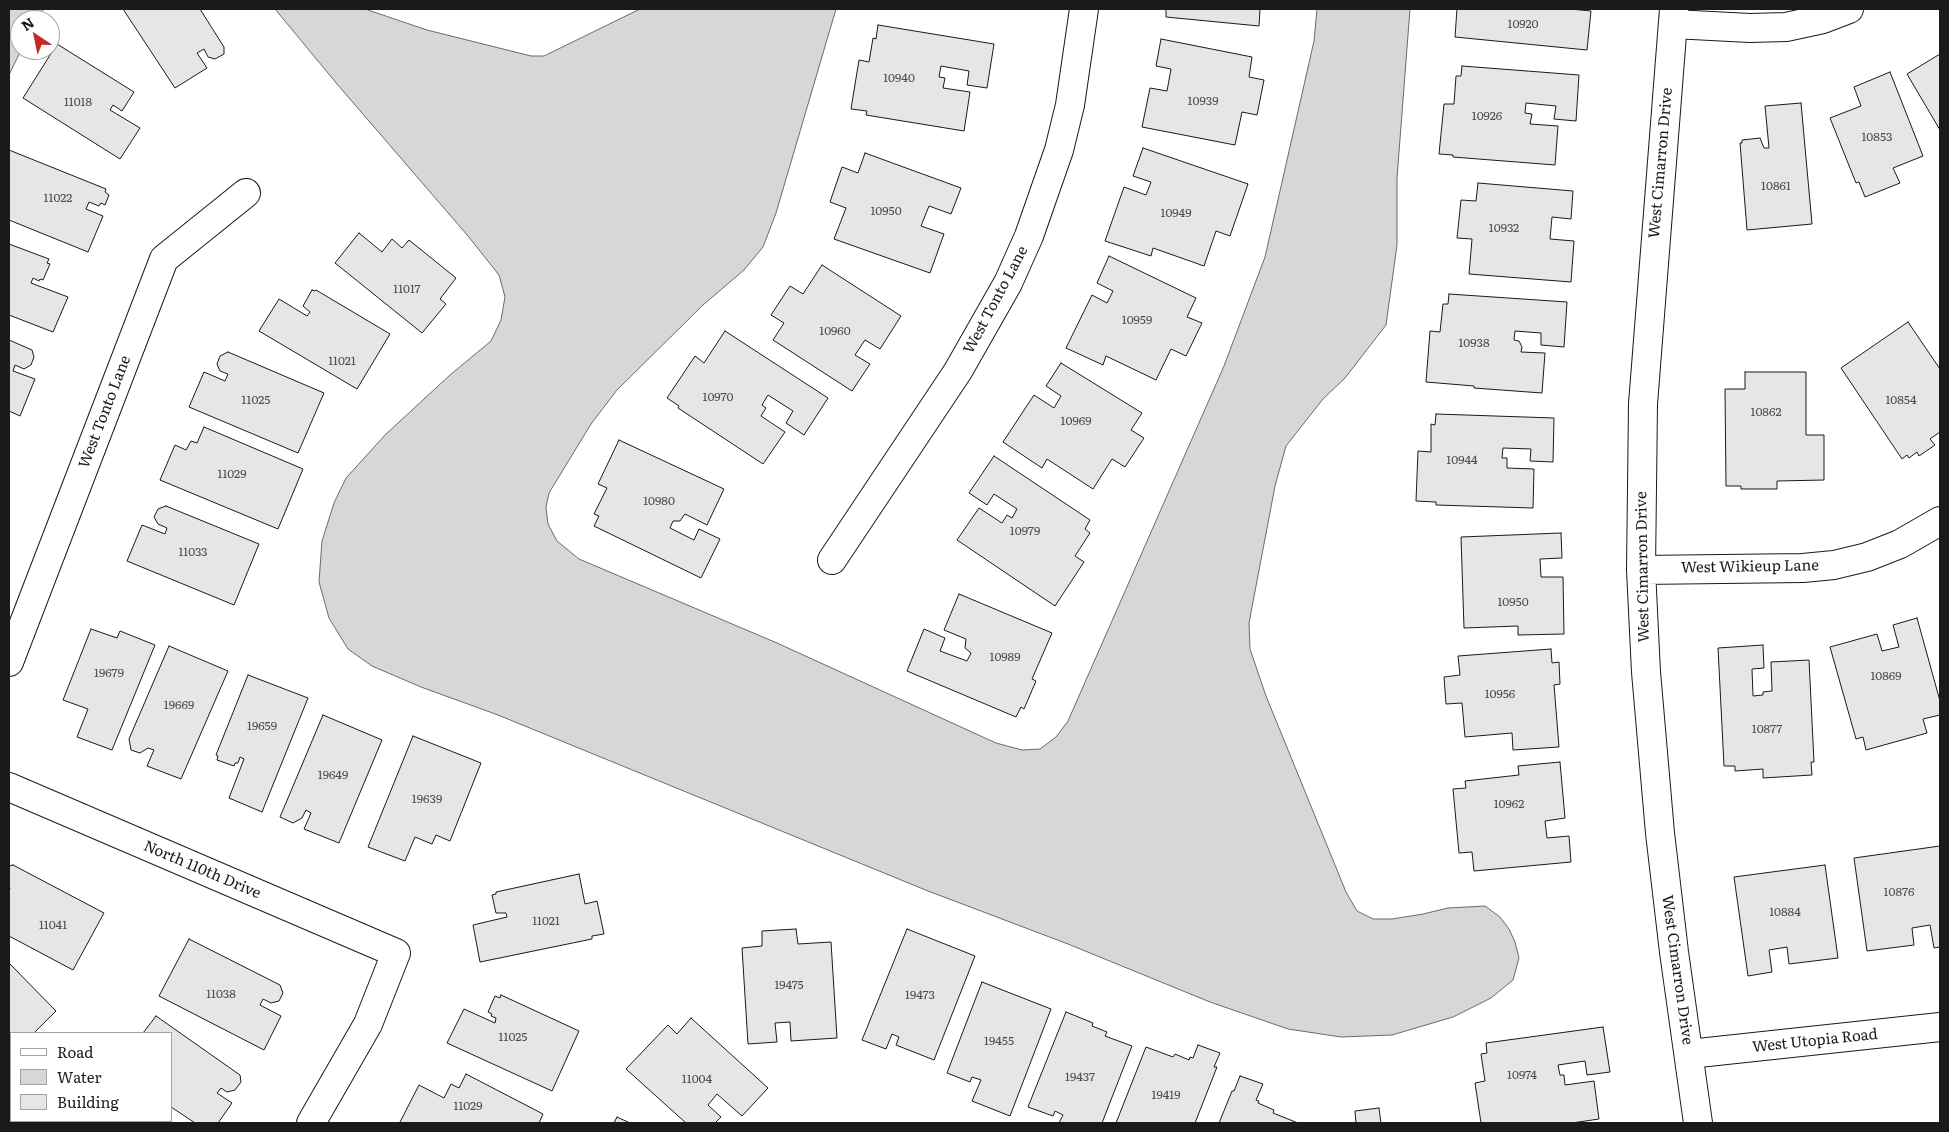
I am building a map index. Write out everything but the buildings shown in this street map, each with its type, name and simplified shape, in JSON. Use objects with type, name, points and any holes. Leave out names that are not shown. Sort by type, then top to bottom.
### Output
[{"type":"street","name":"West Tonto Lane","points":[[832,560],[963,362],[1008,283],[1026,244],[1047,190],[1059,150],[1072,95],[1084,9]]},
{"type":"street","points":[[1674,16],[1750,28],[1786,27],[1823,19],[1849,9]]},
{"type":"street","name":"West Cimarron Drive","points":[[1674,16],[1643,404],[1641,570],[1654,772],[1674,952],[1698,1123]]},
{"type":"street","name":"West Tonto Lane","points":[[9,662],[164,259],[246,193]]},
{"type":"street","name":"West Wikieup Lane","points":[[1641,570],[1804,568],[1834,565],[1866,557],[1900,544],[1940,521]]},
{"type":"street","name":"North 110th Drive","points":[[9,787],[396,953],[368,1024],[311,1123]]},
{"type":"street","name":"West Utopia Road","points":[[1689,1054],[1940,1027]]},
{"type":"water","points":[[9,9],[44,9],[10,10],[10,60],[16,60],[9,75]]},
{"type":"water","points":[[275,9],[365,9],[427,30],[531,56],[544,56],[640,9],[836,9],[776,213],[763,247],[744,270],[703,305],[617,390],[591,424],[549,493],[546,507],[548,524],[557,541],[579,559],[777,643],[996,743],[1022,750],[1040,749],[1056,737],[1068,721],[1224,366],[1265,257],[1314,41],[1317,9],[1410,9],[1397,178],[1397,245],[1386,325],[1345,378],[1323,399],[1286,446],[1275,486],[1249,623],[1250,649],[1266,696],[1346,892],[1357,911],[1373,919],[1392,919],[1448,908],[1485,906],[1500,917],[1509,929],[1515,942],[1519,958],[1513,980],[1491,998],[1453,1017],[1392,1035],[1341,1037],[1288,1029],[1210,1002],[1068,944],[928,891],[498,715],[421,687],[372,666],[348,649],[329,618],[319,582],[322,541],[334,503],[346,478],[385,435],[450,375],[491,341],[501,320],[505,297],[499,275],[468,236]]}]
